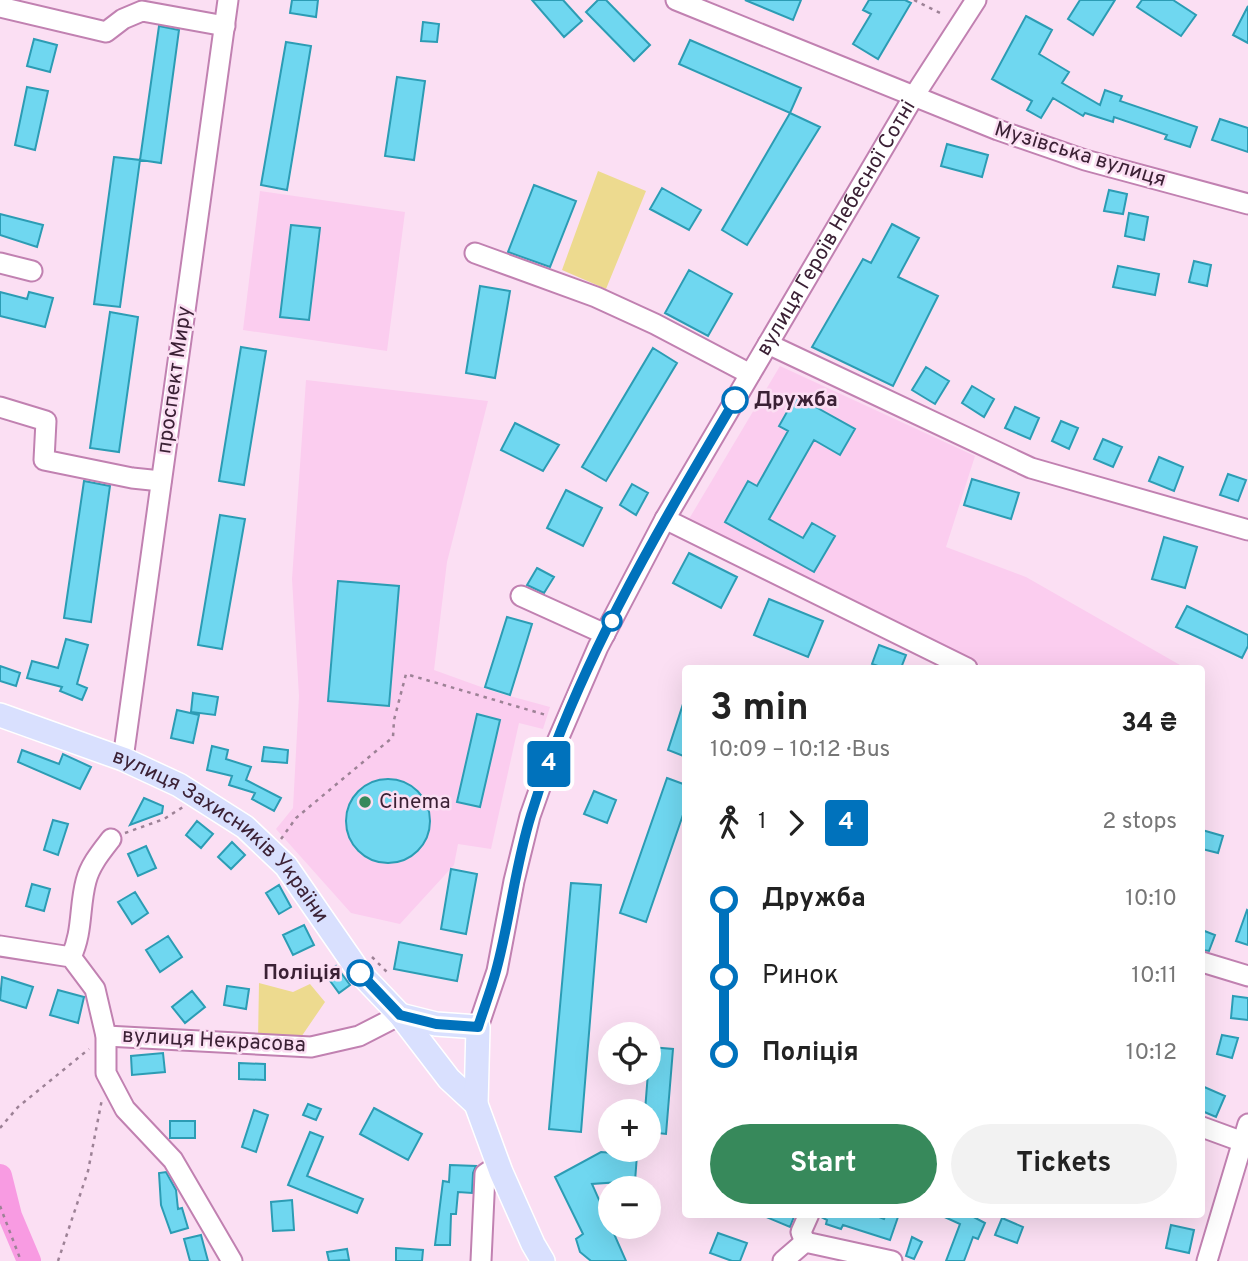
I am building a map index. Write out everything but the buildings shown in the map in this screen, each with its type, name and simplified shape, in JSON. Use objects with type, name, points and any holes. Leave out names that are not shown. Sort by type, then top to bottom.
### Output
[{"type":"main road","name":"вулиця Захисників України","points":[[0,715],[123,759],[179,785],[253,835],[286,866],[360,973],[400,1015],[423,1048],[450,1079],[476,1104]]},
{"type":"main road","points":[[400,1015],[436,1024],[478,1027]]},
{"type":"main road","name":"вулиця Героїв Небесної Сотні","points":[[478,1027],[476,1104],[498,1166],[543,1261]]},
{"type":"street","name":"проспект Миру","points":[[123,759],[228,0]]},
{"type":"street","name":"Музівська вулиця","points":[[676,0],[998,131],[1085,160],[1248,204]]},
{"type":"street","name":"вулиця Героїв Небесної Сотні","points":[[478,1027],[497,971],[514,881],[530,816],[575,699],[605,634],[665,519],[914,96],[976,0]]},
{"type":"street","points":[[0,7],[106,32],[123,19],[142,11],[225,26]]},
{"type":"street","points":[[475,253],[596,298],[655,324],[750,374]]},
{"type":"street","points":[[0,263],[32,271]]},
{"type":"street","points":[[768,344],[1031,468],[1248,530]]},
{"type":"street","points":[[0,407],[46,421],[44,460],[132,478],[161,481]]},
{"type":"street","points":[[665,519],[957,665]]},
{"type":"street","points":[[521,596],[605,634]]},
{"type":"street","points":[[71,957],[78,942],[86,878],[111,839]]},
{"type":"street","points":[[0,946],[71,957],[95,989],[106,1036],[106,1073],[125,1109],[173,1160],[232,1261]]},
{"type":"street","points":[[1205,963],[1248,976]]},
{"type":"street","name":"вулиця Некрасова","points":[[106,1036],[311,1047],[359,1036],[400,1015]]},
{"type":"street","points":[[1205,1127],[1246,1133],[1207,1261]]},
{"type":"street","points":[[481,1261],[485,1174],[498,1166]]},
{"type":"street","points":[[805,1242],[801,1232],[806,1218]]},
{"type":"street","points":[[783,1261],[805,1242]]},
{"type":"street","points":[[805,1242],[892,1261]]},
{"type":"path","points":[[914,0],[942,14]]},
{"type":"path","points":[[279,841],[296,818],[393,737],[394,720],[406,674],[546,715]]},
{"type":"path","points":[[137,828],[164,819],[188,804]]},
{"type":"path","points":[[368,952],[390,975]]},
{"type":"path","points":[[0,1128],[18,1107],[106,1036]]},
{"type":"path","points":[[58,1261],[88,1171],[106,1073]]},
{"type":"path","points":[[0,1206],[21,1261]]},
{"type":"shaded area","points":[[598,171],[646,191],[606,289],[562,270]]},
{"type":"shaded area","points":[[260,191],[405,212],[387,351],[243,330]]},
{"type":"shaded area","points":[[780,366],[975,456],[946,547],[1026,577],[1180,665],[980,665],[686,524]]},
{"type":"shaded area","points":[[306,380],[488,401],[447,562],[434,670],[495,692],[550,707],[543,729],[519,723],[491,849],[458,844],[454,865],[400,924],[351,913],[276,829],[293,808],[299,696],[292,579]]},
{"type":"shaded area","points":[[259,983],[293,992],[310,984],[325,1002],[297,1043],[258,1040]]},
{"type":"waterway","points":[[0,1176],[10,1216],[29,1261]]},
{"type":"bus line","name":"4","points":[[360,973],[400,1015],[436,1024],[478,1027],[497,971],[514,881],[530,816],[553,751],[598,647],[665,519],[735,400]]},
{"type":"place","name":"Дружба","points":[[735,400]]},
{"type":"place","name":"Cinema","points":[[365,802]]},
{"type":"place","name":"Поліція","points":[[360,973]]}]
